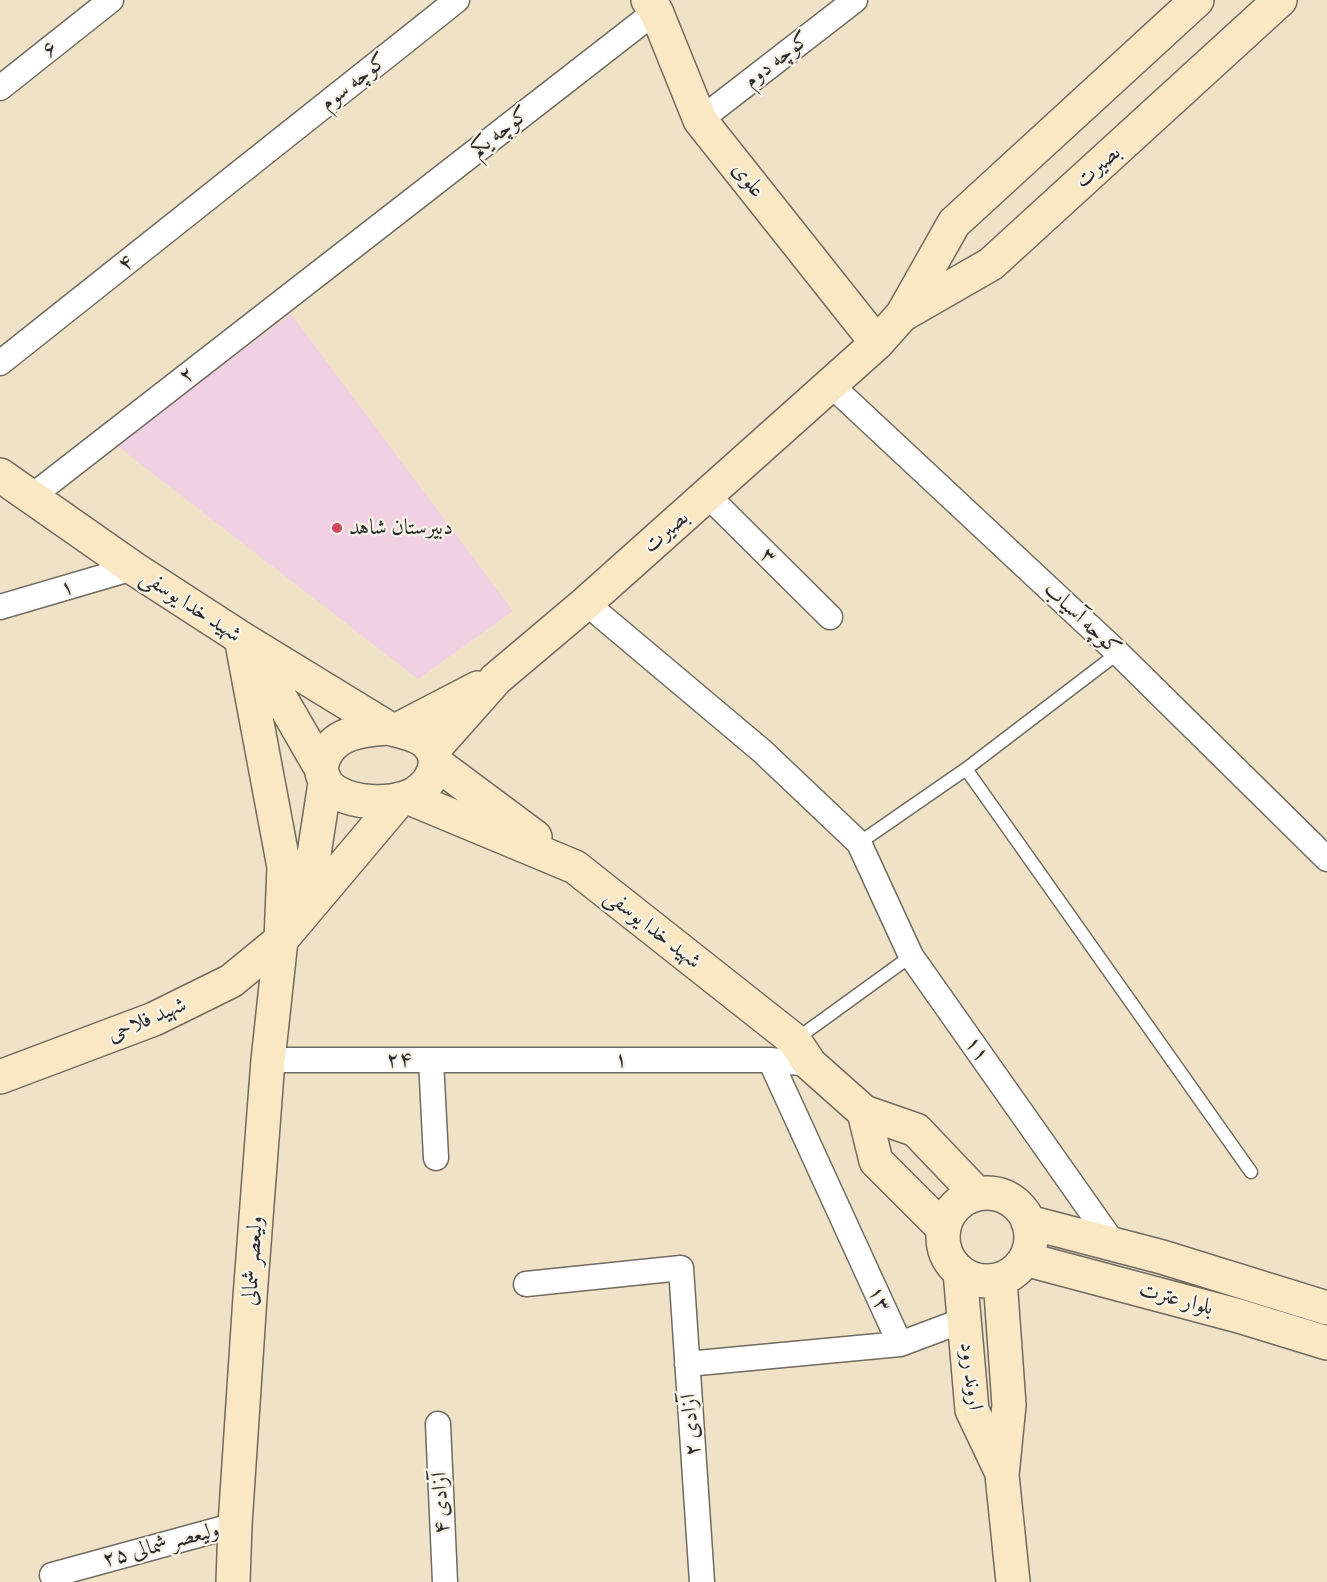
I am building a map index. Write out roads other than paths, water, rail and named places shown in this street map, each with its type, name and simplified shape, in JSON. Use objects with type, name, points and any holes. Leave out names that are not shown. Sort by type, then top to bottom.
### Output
[{"type":"street","name":"کوچه سوم","points":[[251,163],[457,0]]},
{"type":"street","name":"کوچه دوم","points":[[700,120],[855,0]]},
{"type":"street","name":"بصیرت","points":[[435,757],[496,679],[586,603],[877,343],[902,315],[954,223],[1197,0]]},
{"type":"street","name":"بصیرت","points":[[902,315],[991,264],[1280,0]]},
{"type":"street","name":"۶","points":[[0,88],[105,5]]},
{"type":"street","name":"علوی","points":[[652,5],[700,120],[877,343]]},
{"type":"street","name":"کوچه یکم","points":[[344,254],[652,5]]},
{"type":"street","name":"۴","points":[[0,363],[251,163]]},
{"type":"street","name":"۲","points":[[31,497],[344,254]]},
{"type":"street","name":"کوچه آسیاب","points":[[831,385],[1118,653],[1327,859]]},
{"type":"street","name":"شهید خدا یوسفی","points":[[0,475],[133,568],[241,638],[392,729]]},
{"type":"street","name":"۳","points":[[707,495],[830,617]]},
{"type":"street","name":"۱","points":[[0,607],[133,568]]},
{"type":"street","points":[[586,603],[762,751],[859,843]]},
{"type":"street","points":[[241,638],[284,704],[323,776],[339,794],[362,801],[404,798],[421,788],[433,776],[435,757]]},
{"type":"street","points":[[241,638],[284,867],[281,940]]},
{"type":"street","points":[[392,729],[496,679]]},
{"type":"street","points":[[281,940],[312,867],[327,749],[336,741],[359,731],[392,729],[422,739],[435,757],[575,867]]},
{"type":"street","name":"شهید خدا یوسفی","points":[[404,798],[575,867],[791,1055],[864,1112],[916,1130],[977,1194]]},
{"type":"street","name":"شهید فلاحی","points":[[0,1077],[154,1019],[231,981],[281,940],[404,798]]},
{"type":"street","name":"۱۱","points":[[859,843],[911,956],[1114,1244]]},
{"type":"street","name":"ولیعصر شمالی","points":[[233,1582],[235,1525],[268,1060],[281,940]]},
{"type":"street","name":"۱","points":[[432,1060],[791,1055]]},
{"type":"street","name":"۱۳","points":[[687,1364],[900,1344],[791,1055]]},
{"type":"street","name":"۲۴","points":[[268,1060],[432,1060],[436,1158]]},
{"type":"street","points":[[864,1112],[876,1161],[943,1228]]},
{"type":"street","points":[[990,1193],[1002,1196],[1022,1210],[1028,1221],[1031,1234],[1030,1246],[1025,1258],[1018,1268],[1000,1279],[986,1281],[972,1279],[960,1272],[945,1253],[943,1228],[948,1216],[965,1198],[977,1194],[990,1193]]},
{"type":"street","name":"بلوار عترت","points":[[1028,1221],[1162,1257],[1327,1308]]},
{"type":"street","name":"بلوار عترت","points":[[1025,1258],[1239,1316],[1327,1343]]},
{"type":"street","name":"آزادی ۲","points":[[526,1284],[681,1268],[702,1582]]},
{"type":"street","name":"اروند رود","points":[[960,1272],[972,1410],[1002,1475]]},
{"type":"street","name":"اروند رود","points":[[1000,1279],[1009,1406],[1002,1475],[1014,1582]]},
{"type":"street","points":[[900,1344],[964,1320]]},
{"type":"street","name":"آزادی ۴","points":[[438,1424],[445,1582]]},
{"type":"street","name":"ولیعصر شمالی ۲۵","points":[[52,1575],[235,1525]]},
{"type":"lane","points":[[859,843],[966,769],[1118,653]]},
{"type":"lane","points":[[966,769],[1251,1172]]},
{"type":"lane","points":[[791,1055],[911,956]]},
{"type":"place","name":"دبیرستان شاهد","points":[[337,528]]}]
